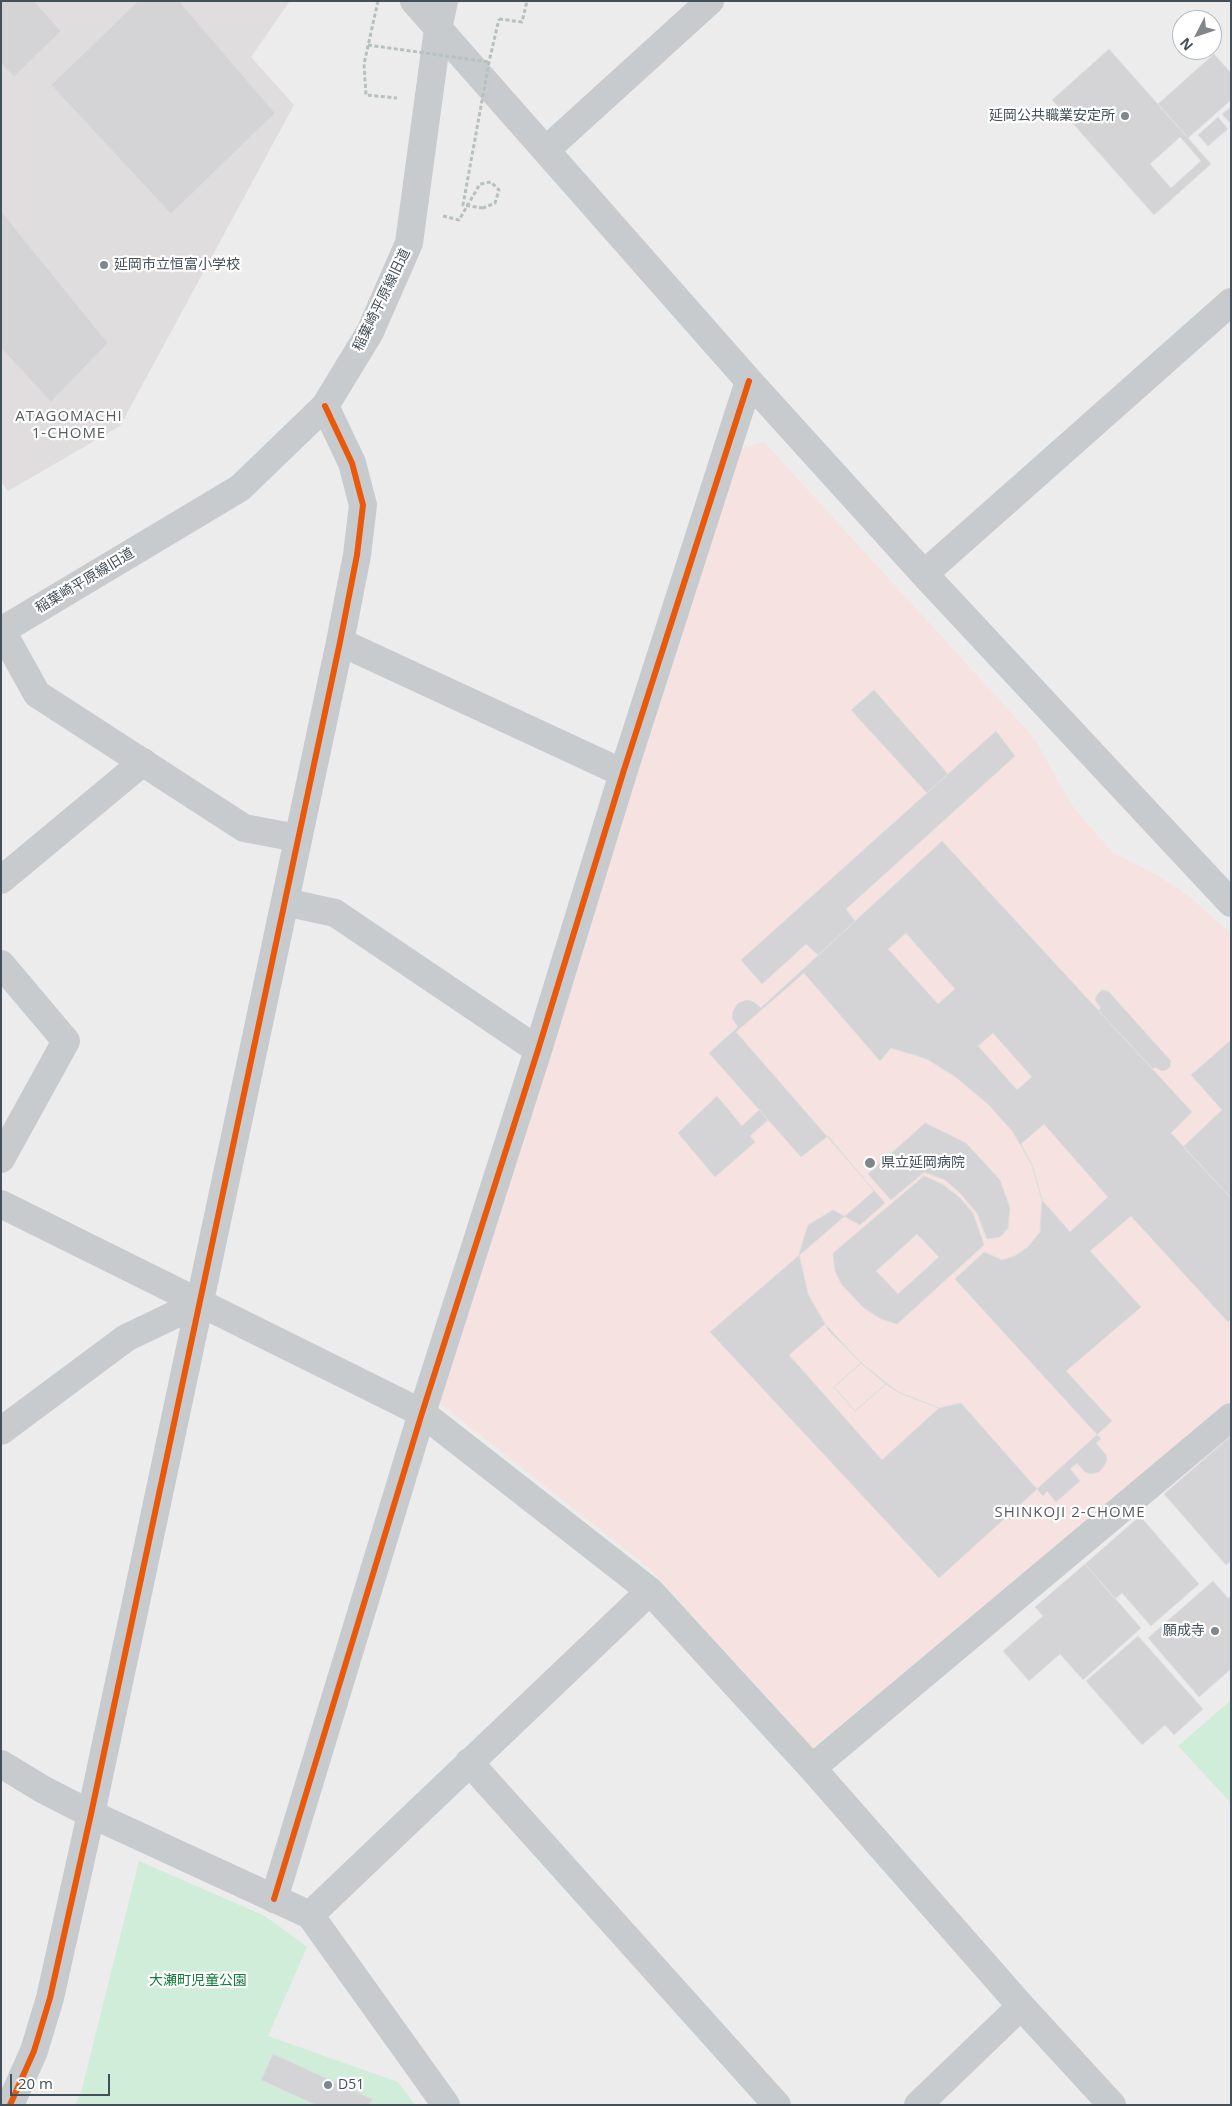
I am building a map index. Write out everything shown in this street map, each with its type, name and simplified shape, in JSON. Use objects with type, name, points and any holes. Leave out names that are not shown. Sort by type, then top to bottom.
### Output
[{"type":"street","points":[[414,1],[749,381],[924,574],[1231,903]]},
{"type":"street","name":"稲葉崎平原線旧道","points":[[1,631],[240,488],[325,406],[370,332],[409,243],[438,29],[444,1]]},
{"type":"street","points":[[546,150],[710,1]]},
{"type":"street","points":[[924,574],[1231,302]]},
{"type":"street","points":[[274,1899],[422,1413],[538,1050],[623,773],[749,381]]},
{"type":"street","points":[[10,2105],[34,2051],[50,1998],[91,1814],[357,555],[363,505],[352,463],[325,406]]},
{"type":"street","points":[[1,631],[37,694],[244,828],[297,838]]},
{"type":"street","points":[[340,642],[623,773]]},
{"type":"street","points":[[1,880],[143,762]]},
{"type":"street","points":[[285,902],[335,914],[538,1050]]},
{"type":"street","points":[[1,964],[66,1041],[1,1159]]},
{"type":"street","points":[[1,1204],[422,1413],[650,1591],[812,1768],[1021,2006],[1112,2105]]},
{"type":"street","points":[[1,1432],[126,1338],[199,1303]]},
{"type":"street","points":[[812,1768],[1231,1417]]},
{"type":"street","points":[[310,1915],[650,1591]]},
{"type":"street","points":[[469,1762],[777,2105]]},
{"type":"street","points":[[1,1764],[44,1790],[91,1814],[310,1915],[446,2105]]},
{"type":"street","points":[[918,2105],[1021,2006]]},
{"type":"path","points":[[366,95],[364,64],[378,1]]},
{"type":"path","points":[[458,220],[480,184],[491,182],[499,190],[495,202],[483,208],[463,206],[488,62],[498,18],[522,22],[527,1]]},
{"type":"path","points":[[368,45],[488,62]]},
{"type":"shaded area","name":"延岡市立恒富小学校","points":[[1,1],[290,1],[251,57],[294,105],[120,426],[8,491],[1,482]]},
{"type":"shaded area","name":"県立延岡病院","points":[[764,442],[1034,738],[1073,807],[1113,853],[1157,875],[1191,898],[1231,934],[1231,1399],[813,1748],[649,1568],[441,1404],[437,1392],[733,451]]},
{"type":"green space","points":[[1231,1700],[1231,1803],[1178,1746]]},
{"type":"green space","name":"大瀬町児童公園","points":[[139,1861],[265,1916],[307,1947],[268,2036],[398,2082],[415,2105],[75,2105],[81,2092]]},
{"type":"building","points":[[1,1],[34,1],[61,31],[14,77],[1,63]]},
{"type":"building","points":[[138,1],[179,1],[275,113],[171,214],[51,85]]},
{"type":"building","points":[[1109,49],[1211,164],[1154,215],[1052,100]]},
{"type":"building","points":[[1207,60],[1219,60],[1231,73],[1231,100],[1188,138],[1158,104]]},
{"type":"building","points":[[1231,107],[1231,124],[1222,114]]},
{"type":"building","points":[[1218,117],[1228,129],[1208,146],[1198,135]]},
{"type":"building","points":[[1180,137],[1201,161],[1171,188],[1150,164]]},
{"type":"building","points":[[1,211],[108,343],[51,402],[1,348]]},
{"type":"building","points":[[874,690],[948,774],[927,793],[851,710]]},
{"type":"building","points":[[996,731],[1015,756],[846,909],[855,921],[818,955],[806,944],[762,984],[741,960]]},
{"type":"building","points":[[942,841],[1192,1112],[1171,1133],[1231,1198],[1231,1319],[1228,1322],[1131,1216],[1090,1251],[1141,1307],[1066,1371],[1112,1421],[939,1578],[710,1332],[874,1191],[828,1136],[801,1157],[709,1053],[738,1027],[732,1018],[733,1011],[738,1003],[747,1000],[754,1002],[761,1008]]},
{"type":"building","points":[[906,933],[955,989],[938,1004],[888,949]]},
{"type":"building","points":[[804,973],[880,1061],[891,1048],[927,1059],[957,1078],[989,1105],[1013,1132],[1032,1165],[1042,1200],[1040,1232],[1028,1247],[1015,1256],[1002,1260],[984,1252],[955,1279],[1101,1439],[1096,1443],[1106,1455],[1107,1460],[1104,1466],[1099,1472],[1091,1474],[1085,1472],[1077,1463],[1070,1469],[1080,1481],[1056,1502],[1047,1491],[1043,1496],[961,1403],[939,1408],[898,1392],[861,1363],[829,1331],[808,1294],[799,1254],[808,1225],[833,1210],[860,1225],[885,1203],[736,1032]]},
{"type":"building","points":[[1102,990],[1108,991],[1171,1061],[1170,1067],[1162,1071],[1155,1067],[1153,1069],[1098,1010],[1101,1008],[1095,1000]]},
{"type":"building","points":[[993,1033],[1032,1077],[1017,1090],[978,1046]]},
{"type":"building","points":[[1231,1040],[1231,1198],[1183,1147],[1222,1110],[1191,1075]]},
{"type":"building","points":[[717,1096],[742,1126],[759,1110],[768,1120],[750,1136],[755,1142],[715,1177],[678,1133]]},
{"type":"building","points":[[925,1123],[966,1143],[1000,1180],[1010,1208],[1008,1228],[1000,1237],[987,1239],[977,1213],[960,1193],[945,1180],[924,1172],[891,1200],[868,1174]]},
{"type":"building","points":[[1044,1124],[1108,1197],[1070,1232],[1042,1200],[1032,1165],[1021,1144]]},
{"type":"building","points":[[924,1176],[942,1184],[959,1197],[973,1213],[984,1245],[897,1324],[881,1319],[864,1308],[842,1285],[835,1271],[833,1253]]},
{"type":"building","points":[[917,1234],[939,1257],[898,1294],[876,1271]]},
{"type":"building","points":[[825,1324],[861,1363],[834,1387],[855,1411],[886,1384],[898,1392],[939,1408],[882,1460],[789,1355]]},
{"type":"building","points":[[861,1363],[886,1384],[855,1411],[834,1387]]},
{"type":"building","points":[[1231,1436],[1231,1561],[1226,1565],[1164,1494]]},
{"type":"building","points":[[1140,1516],[1199,1584],[1151,1626],[1122,1593],[1115,1599],[1085,1564]]},
{"type":"building","points":[[1085,1564],[1141,1628],[1083,1680],[1060,1654],[1029,1681],[1003,1651],[1043,1616],[1035,1607]]},
{"type":"building","points":[[1213,1581],[1228,1598],[1231,1596],[1231,1669],[1199,1697],[1148,1638]]},
{"type":"building","points":[[1138,1636],[1203,1709],[1174,1735],[1165,1725],[1142,1745],[1086,1681]]},
{"type":"building","points":[[273,2054],[372,2099],[369,2105],[316,2105],[261,2080]]},
{"type":"cycle path","points":[[274,1899],[422,1413],[538,1050],[623,773],[749,381]]},
{"type":"cycle path","points":[[10,2105],[34,2051],[50,1998],[91,1814],[357,555],[363,505],[352,463],[325,406]]},
{"type":"place","name":"延岡公共職業安定所","points":[[1125,116]]},
{"type":"place","name":"延岡市立恒富小学校","points":[[104,265]]},
{"type":"place","name":"県立延岡病院","points":[[870,1163]]},
{"type":"place","name":"願成寺","points":[[1215,1631]]},
{"type":"place","name":"D51","points":[[328,2085]]},
{"type":"district","name":"ATAGOMACHI 1-CHOME","points":[[69,426]]},
{"type":"district","name":"SHINKOJI 2-CHOME","points":[[1070,1513]]}]
